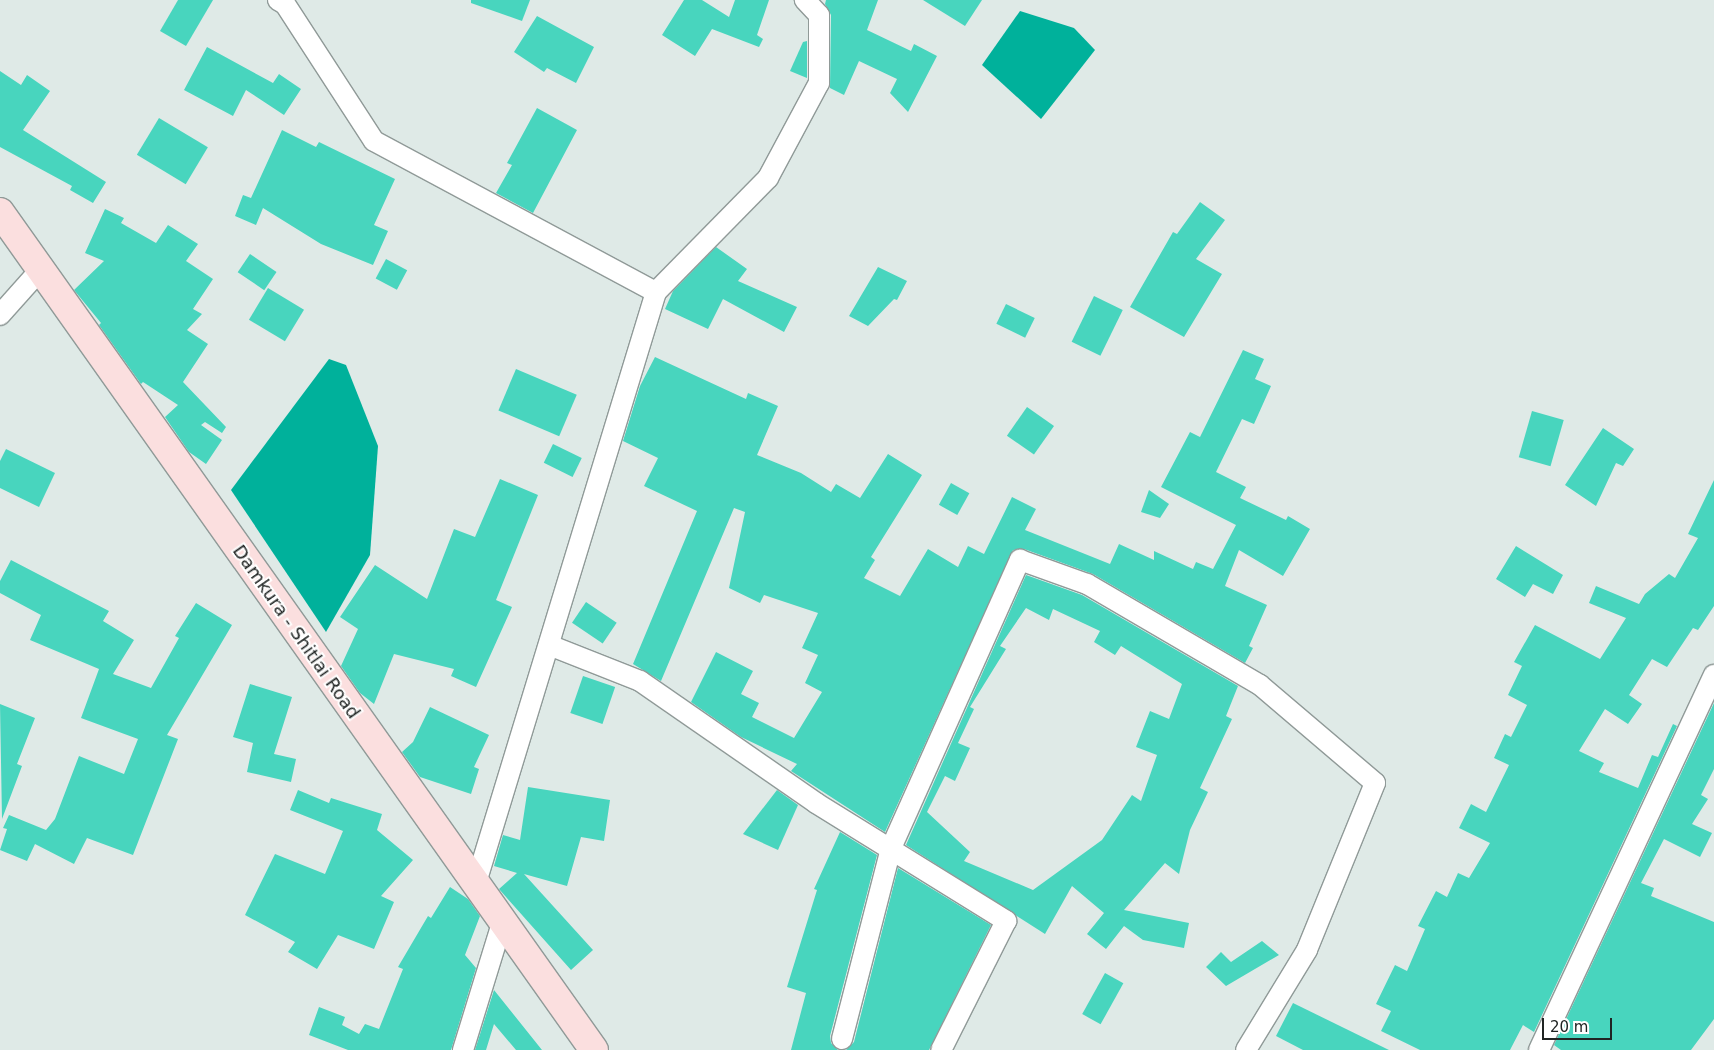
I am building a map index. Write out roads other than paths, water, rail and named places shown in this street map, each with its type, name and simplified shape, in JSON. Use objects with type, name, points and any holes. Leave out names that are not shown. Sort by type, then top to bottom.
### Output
[{"type":"street","points":[[278,0],[285,4],[374,141],[656,292]]},
{"type":"street","points":[[475,886],[656,292],[768,178],[819,83],[820,15],[805,0]]},
{"type":"street","name":"Damkura - Shitlai Road","points":[[0,212],[475,886],[594,1050]]},
{"type":"street","points":[[0,315],[41,269]]},
{"type":"street","points":[[842,1039],[891,848],[1020,560],[1088,584],[1260,685],[1375,783],[1307,950],[1246,1050]]},
{"type":"street","points":[[549,644],[640,682],[816,803],[1006,921],[941,1050]]},
{"type":"street","points":[[1539,1050],[1714,675]]},
{"type":"street","points":[[463,1050],[502,923]]}]
